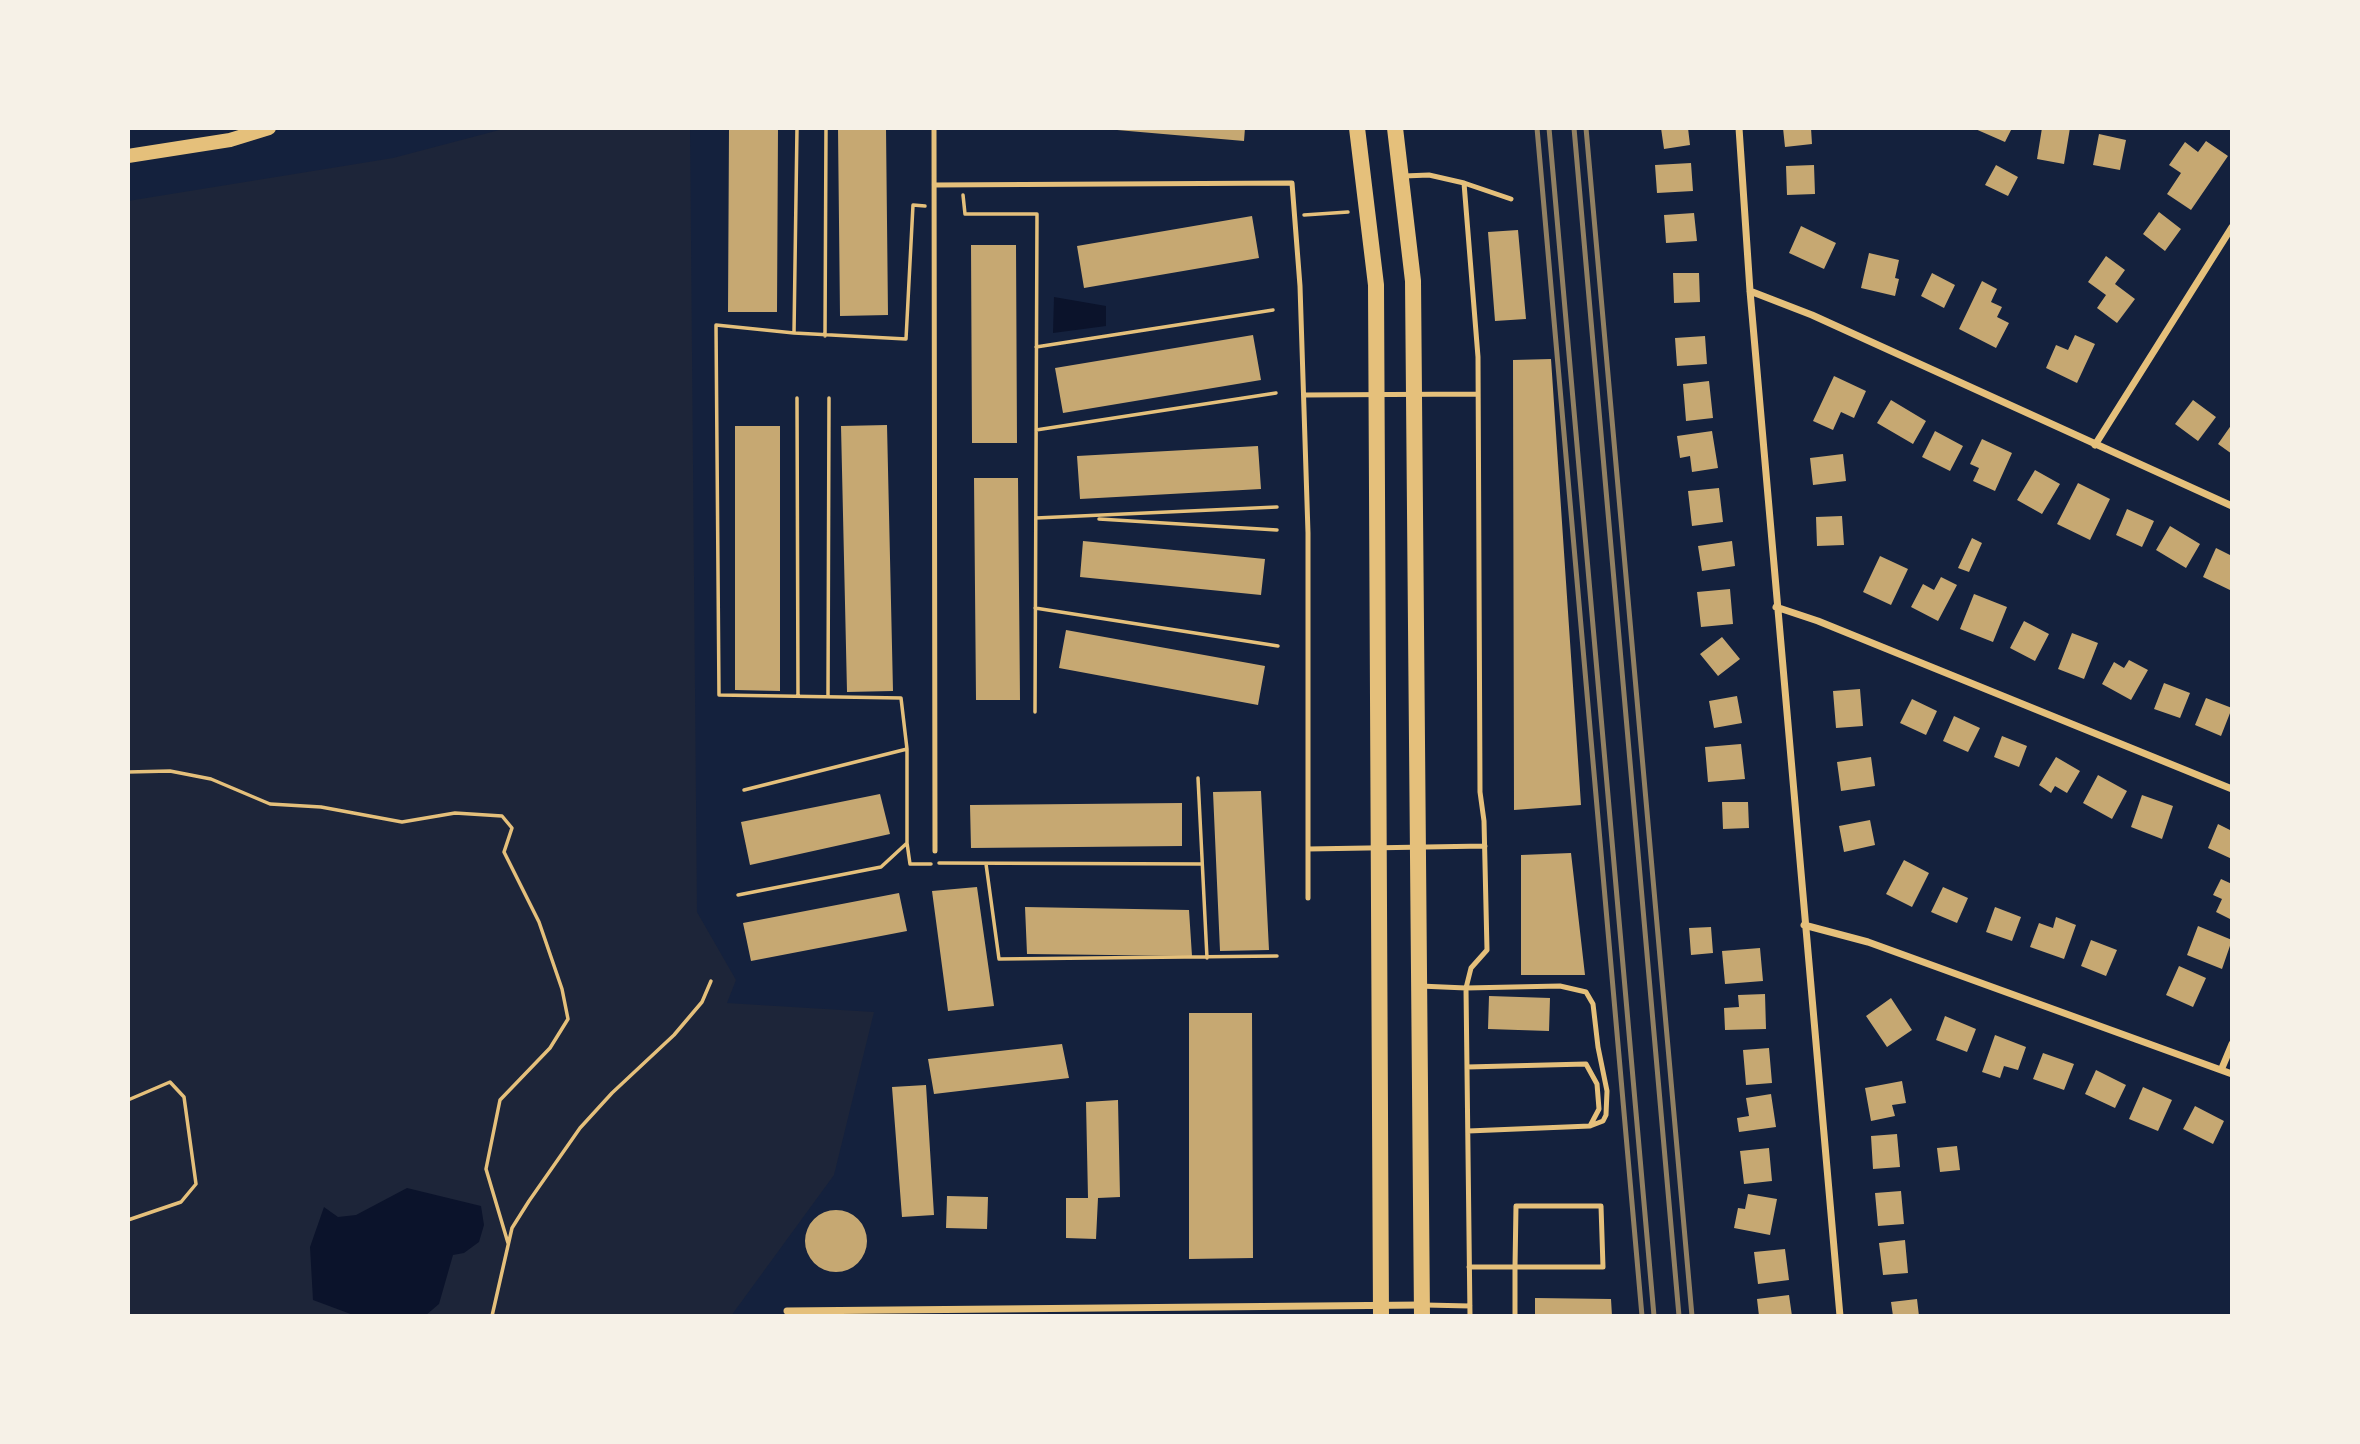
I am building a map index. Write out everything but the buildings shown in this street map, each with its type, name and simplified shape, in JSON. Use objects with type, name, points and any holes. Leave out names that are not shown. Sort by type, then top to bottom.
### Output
[{"type":"main road","points":[[128,156],[230,140],[268,128]]},
{"type":"main road","points":[[1357,128],[1376,285],[1381,1311]]},
{"type":"main road","points":[[1395,128],[1413,282],[1422,1311]]},
{"type":"street","points":[[1739,128],[1749,291],[1839,1316]]},
{"type":"street","points":[[2095,445],[2231,232]]},
{"type":"street","points":[[1749,291],[1812,315],[2232,506]]},
{"type":"street","points":[[1776,607],[1818,621],[2232,789]]},
{"type":"street","points":[[1804,925],[1868,942],[2232,1073]]},
{"type":"street","points":[[2222,1068],[2232,1044]]},
{"type":"street","points":[[786,1314],[1422,1311]]},
{"type":"lane","points":[[934,128],[935,850]]},
{"type":"lane","points":[[1401,176],[1429,175],[1464,183],[1511,199]]},
{"type":"lane","points":[[934,185],[1292,183],[1304,396],[1308,533],[1308,898]]},
{"type":"lane","points":[[1464,183],[1478,394],[1480,792],[1485,846],[1487,950],[1471,968],[1466,988],[1470,1316]]},
{"type":"lane","points":[[1304,396],[1478,394]]},
{"type":"lane","points":[[1308,849],[1485,846]]},
{"type":"lane","points":[[1419,986],[1560,986],[1586,992],[1593,1004],[1607,1091],[1606,1115],[1603,1121],[1590,1126],[1468,1131]]},
{"type":"lane","points":[[1467,1067],[1586,1065],[1597,1084],[1599,1109],[1590,1126]]},
{"type":"lane","points":[[1469,1267],[1515,1267],[1603,1267],[1601,1206],[1516,1206],[1515,1267],[1515,1316]]},
{"type":"lane","points":[[1422,1311],[1470,1306]]},
{"type":"path","points":[[794,333],[797,128]]},
{"type":"path","points":[[825,336],[826,128]]},
{"type":"path","points":[[962,185],[965,214],[1037,214],[1035,712]]},
{"type":"path","points":[[934,206],[914,205],[906,339],[825,336],[716,325],[719,695],[901,698],[907,749],[907,843],[910,864],[1202,864]]},
{"type":"path","points":[[1295,215],[1348,212]]},
{"type":"path","points":[[1036,347],[1273,310]]},
{"type":"path","points":[[1036,430],[1276,393]]},
{"type":"path","points":[[797,398],[797,696]]},
{"type":"path","points":[[828,696],[829,398]]},
{"type":"path","points":[[1036,518],[1083,518],[1277,507]]},
{"type":"path","points":[[1083,518],[1277,530]]},
{"type":"path","points":[[1035,608],[1278,646]]},
{"type":"path","points":[[744,790],[907,749]]},
{"type":"path","points":[[128,772],[170,771],[211,779],[270,804],[321,807],[402,822],[455,813],[502,816],[512,828],[504,852],[539,922],[562,989],[568,1019],[550,1048],[500,1100],[486,1169],[508,1243]]},
{"type":"path","points":[[1198,778],[1207,958]]},
{"type":"path","points":[[738,895],[881,867],[907,843]]},
{"type":"path","points":[[986,864],[999,959],[1277,956]]},
{"type":"path","points":[[492,1316],[512,1228],[529,1201],[580,1128],[612,1093],[674,1035],[702,1002],[710,981]]},
{"type":"path","points":[[128,1100],[170,1082],[184,1097],[196,1184],[181,1202],[128,1220]]},
{"type":"shaded area","points":[[507,128],[690,128],[697,912],[736,980],[727,1003],[874,1012],[834,1175],[731,1316],[128,1316],[128,201],[393,158]]},
{"type":"shaded area","points":[[1054,297],[1106,306],[1106,326],[1053,333]]},
{"type":"shaded area","points":[[407,1188],[481,1206],[484,1225],[479,1242],[464,1253],[453,1255],[439,1304],[425,1316],[356,1316],[313,1300],[310,1247],[324,1207],[338,1217],[356,1215]]},
{"type":"railway","points":[[1537,128],[1642,1316]]},
{"type":"railway","points":[[1549,128],[1654,1316]]},
{"type":"railway","points":[[1574,128],[1679,1316]]},
{"type":"railway","points":[[1586,128],[1692,1316]]}]
